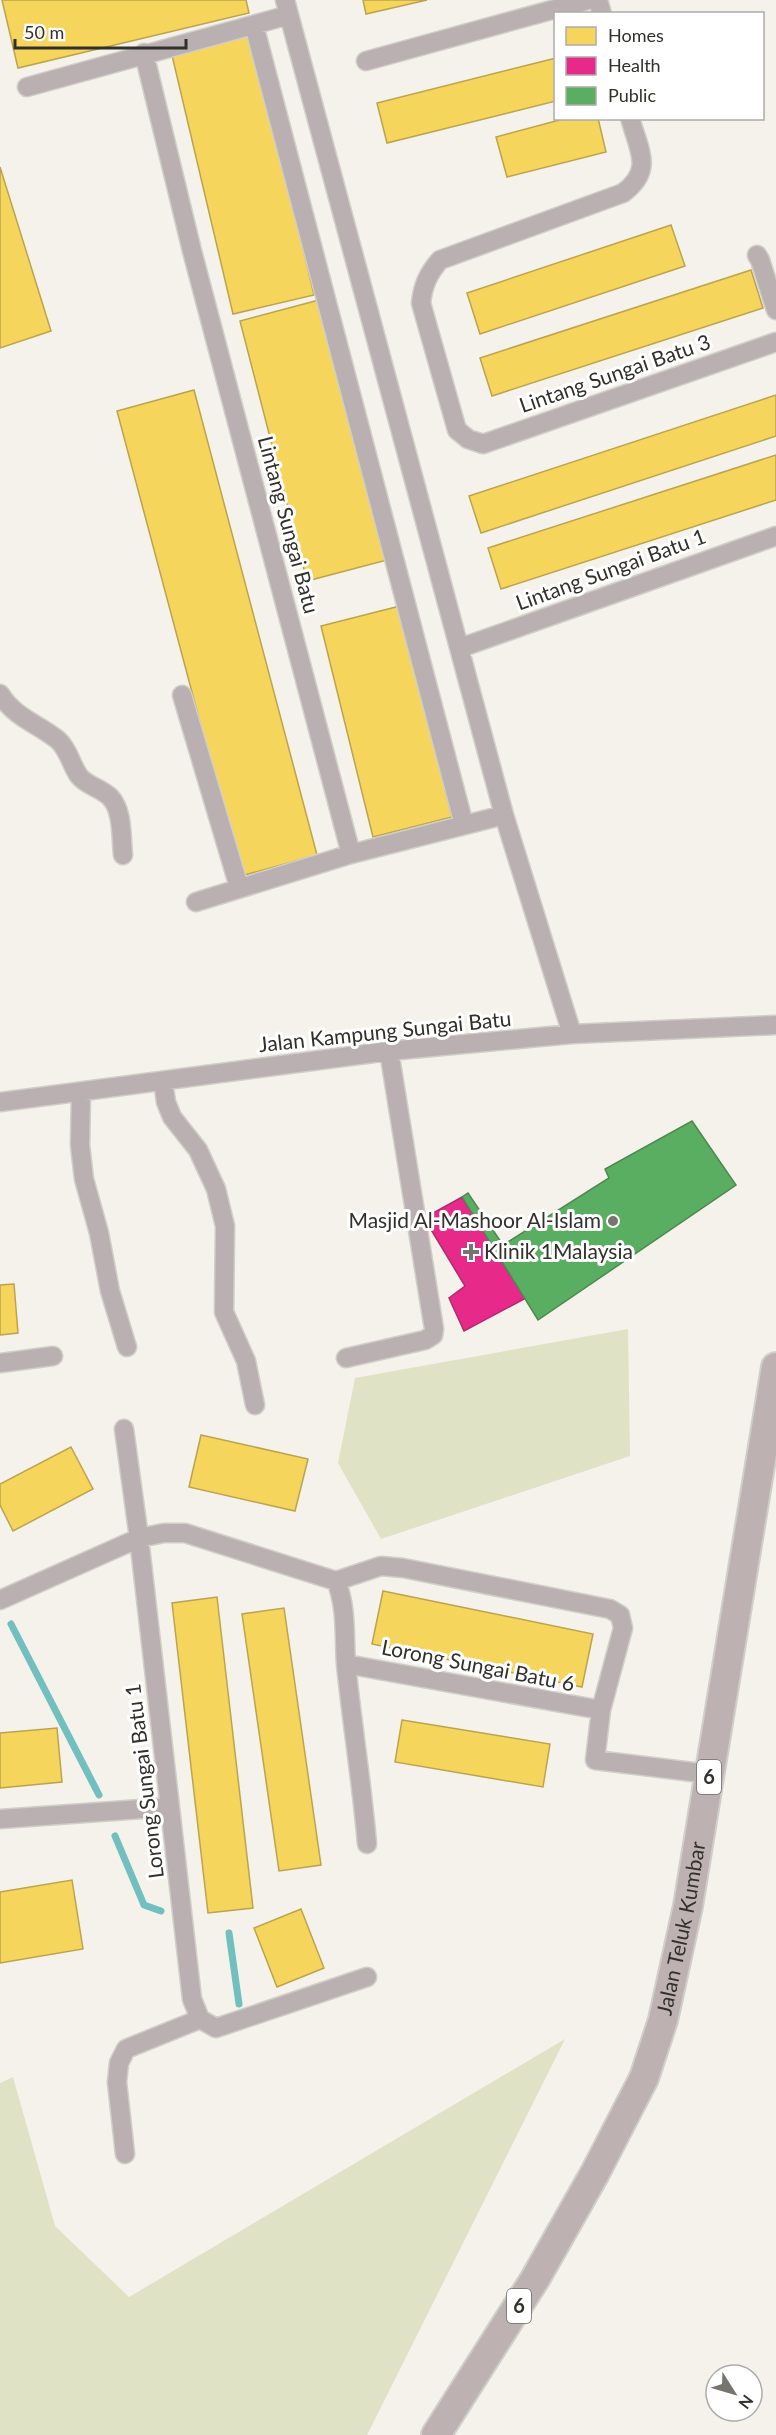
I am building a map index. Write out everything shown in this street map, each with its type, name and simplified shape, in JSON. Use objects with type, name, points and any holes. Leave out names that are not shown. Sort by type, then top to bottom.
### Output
[{"type":"main road","name":"Jalan Teluk Kumbar","points":[[436,2435],[535,2279],[595,2173],[644,2078],[663,2020],[688,1906],[776,1367]]},
{"type":"street","points":[[366,61],[588,0]]},
{"type":"street","points":[[27,87],[144,53],[254,25],[287,8],[504,815],[572,1034]]},
{"type":"street","points":[[254,25],[464,825]]},
{"type":"street","name":"Lintang Sungai Batu","points":[[144,53],[192,251],[351,854]]},
{"type":"street","name":"Lintang Sungai Batu 3","points":[[631,120],[643,166],[637,183],[623,193],[440,260],[430,272],[423,286],[421,303],[457,430],[468,439],[483,444],[776,342]]},
{"type":"street","points":[[757,255],[776,310]]},
{"type":"street","name":"Lintang Sungai Batu 1","points":[[460,648],[776,536]]},
{"type":"street","points":[[0,694],[15,714],[59,741],[79,776],[90,786],[109,796],[118,809],[123,855]]},
{"type":"street","points":[[182,695],[239,887]]},
{"type":"street","points":[[196,902],[351,854],[504,815]]},
{"type":"street","name":"Jalan Kampung Sungai Batu","points":[[0,1102],[389,1051],[572,1034],[776,1025]]},
{"type":"street","points":[[346,1358],[425,1340],[432,1335],[434,1329],[389,1051]]},
{"type":"street","points":[[163,1081],[166,1102],[172,1117],[198,1150],[216,1188],[225,1226],[224,1312],[246,1361],[255,1405]]},
{"type":"street","points":[[81,1092],[80,1145],[84,1179],[99,1233],[110,1291],[127,1347]]},
{"type":"street","points":[[0,1363],[53,1356]]},
{"type":"street","name":"Lorong Sungai Batu 1","points":[[124,1429],[139,1538],[192,2000],[200,2019]]},
{"type":"street","points":[[0,1600],[139,1538],[164,1533],[186,1533],[336,1581],[381,1566],[392,1567],[610,1609],[620,1615],[623,1628],[601,1710],[595,1760],[709,1774]]},
{"type":"street","points":[[336,1581],[342,1594],[346,1664],[362,1780],[367,1844]]},
{"type":"street","name":"Lorong Sungai Batu 6","points":[[346,1664],[601,1710]]},
{"type":"street","points":[[0,1819],[170,1807]]},
{"type":"street","points":[[125,2154],[117,2082],[119,2063],[126,2049],[200,2019],[216,2028],[367,1977]]},
{"type":"green space","points":[[628,1329],[630,1456],[381,1539],[338,1463],[355,1378]]},
{"type":"green space","points":[[565,2039],[367,2435],[0,2435],[0,2083],[13,2077],[55,2226],[129,2297]]},
{"type":"building: Homes","points":[[2,0],[246,0],[249,13],[18,68]]},
{"type":"building: Homes","points":[[363,0],[427,0],[366,14]]},
{"type":"building: Homes","points":[[252,32],[314,295],[233,314],[171,51]]},
{"type":"building: Homes","points":[[554,59],[554,101],[387,143],[377,103]]},
{"type":"building: Homes","points":[[560,120],[598,120],[606,152],[507,177],[496,137]]},
{"type":"building: Homes","points":[[0,167],[51,331],[0,348]]},
{"type":"building: Homes","points":[[671,225],[685,266],[480,334],[467,293]]},
{"type":"building: Homes","points":[[751,270],[763,308],[492,396],[480,358]]},
{"type":"building: Homes","points":[[319,300],[387,560],[307,581],[240,321]]},
{"type":"building: Homes","points":[[194,390],[317,855],[241,876],[117,411]]},
{"type":"building: Homes","points":[[776,395],[776,436],[481,533],[469,496]]},
{"type":"building: Homes","points":[[776,455],[776,500],[501,589],[488,548]]},
{"type":"building: Homes","points":[[400,606],[452,817],[373,837],[321,626]]},
{"type":"building: Homes","points":[[14,1284],[18,1333],[0,1335],[0,1285]]},
{"type":"building: Homes","points":[[201,1435],[308,1459],[295,1511],[189,1487]]},
{"type":"building: Homes","points":[[71,1447],[93,1489],[13,1531],[0,1505],[0,1484]]},
{"type":"building: Homes","points":[[383,1591],[593,1634],[582,1687],[372,1644]]},
{"type":"building: Homes","points":[[217,1597],[253,1908],[208,1913],[172,1603]]},
{"type":"building: Homes","points":[[284,1608],[321,1865],[279,1871],[242,1614]]},
{"type":"building: Homes","points":[[402,1720],[550,1744],[543,1787],[395,1762]]},
{"type":"building: Homes","points":[[57,1728],[62,1782],[0,1788],[0,1733]]},
{"type":"building: Homes","points":[[72,1880],[83,1949],[0,1963],[0,1892]]},
{"type":"building: Homes","points":[[301,1909],[324,1968],[277,1987],[254,1928]]},
{"type":"building: Health","name":"Klinik 1Malaysia","points":[[462,1197],[526,1298],[464,1331],[449,1298],[465,1286],[424,1218]]},
{"type":"building: Public","name":"Masjid Al-Mashoor Al-Islam","points":[[692,1121],[736,1185],[538,1320],[462,1197],[468,1193],[503,1245],[609,1178],[605,1169]]},
{"type":"waterway","points":[[11,1624],[99,1795]]},
{"type":"waterway","points":[[115,1836],[144,1905],[161,1911]]},
{"type":"waterway","points":[[229,1933],[239,2004]]},
{"type":"place","name":"Masjid Al-Mashoor Al-Islam","points":[[613,1221]]},
{"type":"place","name":"Klinik 1Malaysia","points":[[471,1252]]}]
